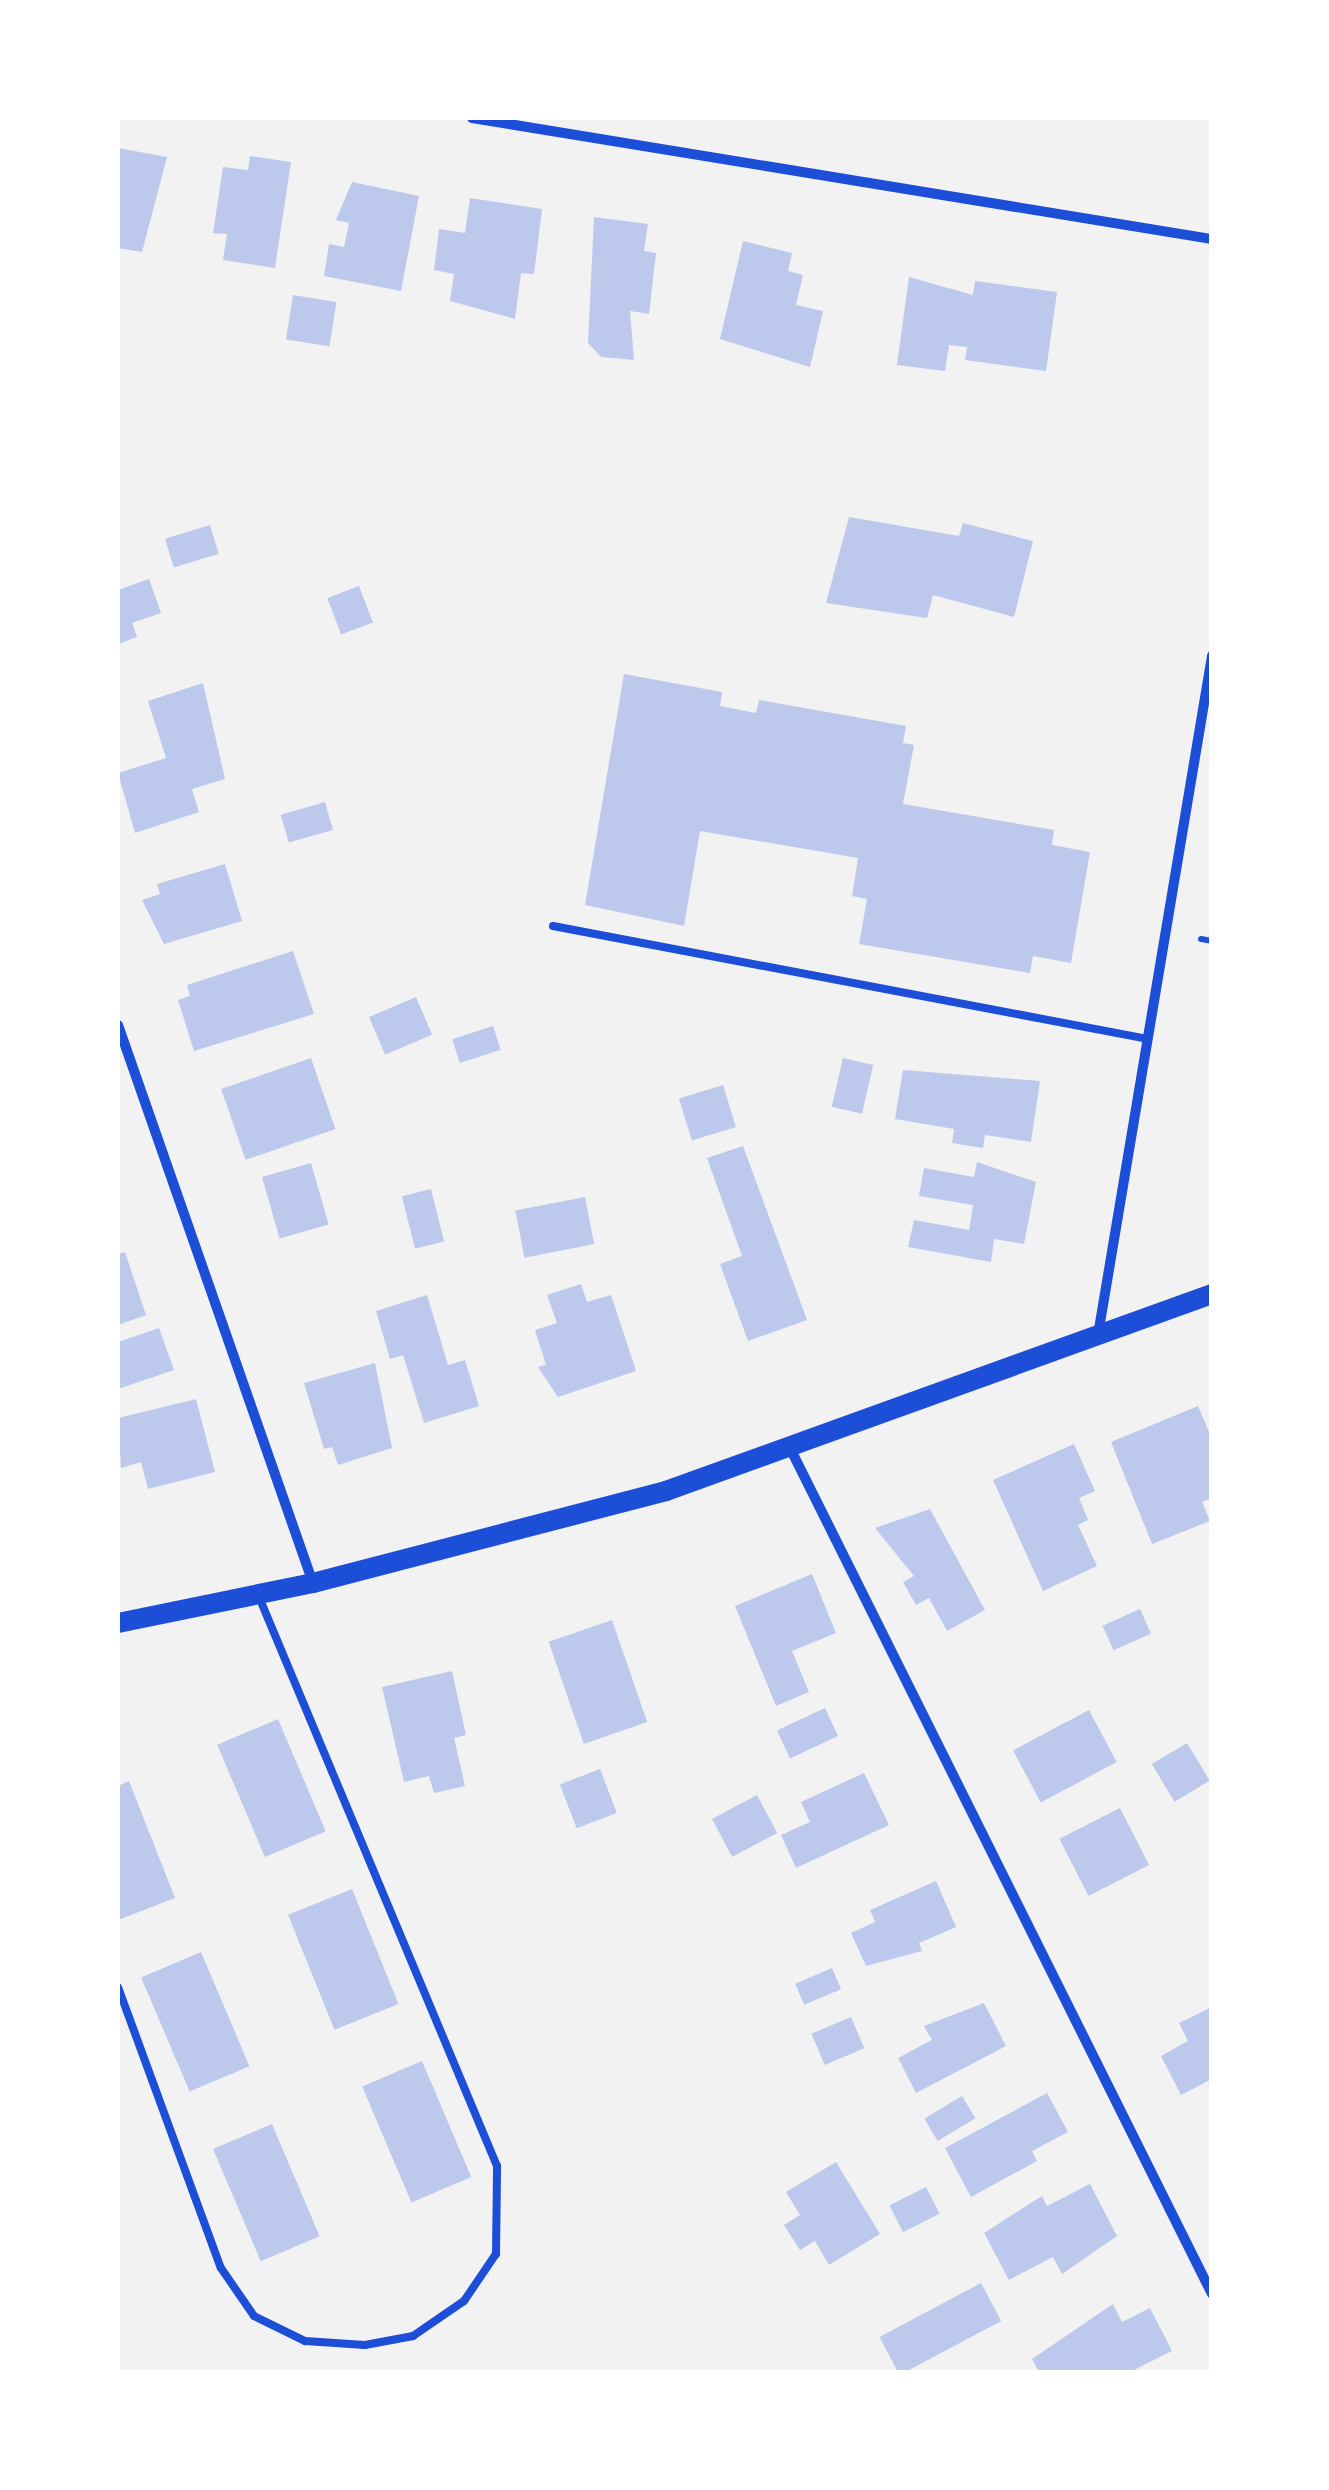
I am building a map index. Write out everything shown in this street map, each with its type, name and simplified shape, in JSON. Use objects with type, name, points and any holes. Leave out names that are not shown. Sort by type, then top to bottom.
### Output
[{"type":"main road","points":[[118,1623],[313,1583],[791,1450],[1212,1294]]},
{"type":"street","points":[[472,118],[1212,239]]},
{"type":"street","points":[[1098,1336],[1143,1038],[1212,656]]},
{"type":"street","points":[[118,1026],[313,1583]]},
{"type":"street","points":[[791,1450],[1212,2294]]},
{"type":"lane","points":[[553,926],[1143,1038]]},
{"type":"lane","points":[[118,1987],[221,2268],[254,2316],[305,2340],[365,2345],[413,2336],[464,2301],[496,2254],[497,2166],[257,1593]]},
{"type":"path","points":[[1201,938],[1212,941]]},
{"type":"building","points":[[118,148],[167,157],[142,252],[118,248]]},
{"type":"building","points":[[250,156],[291,162],[275,268],[223,260],[227,234],[213,233],[223,167],[248,170]]},
{"type":"building","points":[[352,182],[419,196],[401,291],[324,276],[329,244],[344,247],[349,223],[336,220]]},
{"type":"building","points":[[470,198],[542,209],[534,274],[521,273],[515,319],[450,301],[454,274],[434,270],[439,229],[465,233]]},
{"type":"building","points":[[594,217],[648,224],[644,251],[656,253],[649,314],[630,311],[634,360],[601,357],[588,343]]},
{"type":"building","points":[[743,241],[792,253],[788,271],[803,275],[796,305],[823,311],[810,367],[720,339]]},
{"type":"building","points":[[909,277],[973,295],[975,281],[1057,292],[1046,371],[965,360],[967,347],[949,345],[945,371],[897,365]]},
{"type":"building","points":[[293,295],[336,302],[329,346],[286,339]]},
{"type":"building","points":[[849,517],[959,536],[963,523],[1033,541],[1014,617],[933,595],[927,618],[826,603]]},
{"type":"building","points":[[210,525],[219,554],[174,567],[165,539]]},
{"type":"building","points":[[149,579],[161,613],[132,623],[137,637],[118,644],[118,590]]},
{"type":"building","points":[[359,586],[373,622],[341,635],[327,598]]},
{"type":"building","points":[[624,674],[722,692],[720,706],[756,713],[759,700],[906,726],[903,743],[914,745],[903,804],[1054,830],[1052,845],[1090,852],[1071,963],[1033,956],[1030,973],[859,944],[867,899],[852,896],[858,858],[700,831],[684,926],[585,905]]},
{"type":"building","points":[[203,683],[225,779],[192,789],[199,812],[135,833],[118,773],[166,758],[148,701]]},
{"type":"building","points":[[325,802],[333,830],[289,843],[281,815]]},
{"type":"building","points":[[225,864],[242,921],[164,944],[142,900],[160,894],[157,884]]},
{"type":"building","points":[[293,951],[314,1014],[194,1051],[178,1000],[190,996],[187,985]]},
{"type":"building","points":[[416,997],[432,1035],[385,1055],[369,1017]]},
{"type":"building","points":[[493,1026],[501,1050],[460,1063],[452,1039]]},
{"type":"building","points":[[311,1058],[335,1129],[246,1160],[221,1089]]},
{"type":"building","points":[[843,1058],[873,1065],[862,1114],[832,1107]]},
{"type":"building","points":[[903,1070],[1040,1081],[1031,1142],[985,1135],[983,1148],[952,1143],[954,1129],[895,1119]]},
{"type":"building","points":[[723,1085],[736,1127],[692,1141],[679,1098]]},
{"type":"building","points":[[743,1146],[807,1320],[748,1341],[720,1264],[742,1256],[707,1158]]},
{"type":"building","points":[[977,1162],[1036,1182],[1024,1244],[994,1239],[991,1262],[908,1247],[914,1220],[969,1230],[973,1205],[919,1196],[924,1168],[974,1177]]},
{"type":"building","points":[[311,1163],[329,1225],[280,1239],[262,1177]]},
{"type":"building","points":[[431,1189],[444,1241],[415,1249],[402,1196]]},
{"type":"building","points":[[585,1197],[594,1244],[524,1258],[515,1211]]},
{"type":"building","points":[[125,1252],[146,1315],[118,1325],[118,1254]]},
{"type":"building","points":[[581,1284],[587,1302],[611,1295],[636,1371],[558,1397],[538,1367],[546,1365],[535,1330],[557,1323],[547,1295]]},
{"type":"building","points":[[427,1295],[448,1365],[465,1360],[479,1406],[424,1423],[403,1355],[390,1359],[376,1311]]},
{"type":"building","points":[[159,1328],[174,1370],[118,1389],[118,1342]]},
{"type":"building","points":[[375,1363],[392,1448],[338,1465],[332,1447],[324,1449],[304,1383]]},
{"type":"building","points":[[196,1399],[215,1472],[148,1489],[141,1462],[121,1468],[118,1418]]},
{"type":"building","points":[[1198,1406],[1212,1439],[1212,1498],[1202,1502],[1210,1521],[1152,1544],[1111,1442]]},
{"type":"building","points":[[1074,1444],[1095,1491],[1079,1498],[1088,1520],[1078,1525],[1097,1566],[1043,1591],[993,1480]]},
{"type":"building","points":[[930,1509],[985,1610],[947,1631],[929,1598],[916,1605],[903,1582],[914,1576],[875,1528]]},
{"type":"building","points":[[812,1574],[836,1633],[792,1651],[809,1692],[776,1706],[735,1606]]},
{"type":"building","points":[[1140,1609],[1151,1634],[1114,1650],[1103,1626]]},
{"type":"building","points":[[612,1620],[647,1722],[584,1744],[549,1642]]},
{"type":"building","points":[[452,1671],[466,1735],[454,1738],[465,1786],[434,1793],[429,1776],[404,1782],[382,1687]]},
{"type":"building","points":[[825,1708],[838,1736],[790,1758],[777,1730]]},
{"type":"building","points":[[1089,1710],[1117,1762],[1041,1802],[1013,1750]]},
{"type":"building","points":[[278,1719],[326,1831],[265,1857],[217,1745]]},
{"type":"building","points":[[1187,1743],[1210,1781],[1175,1802],[1152,1764]]},
{"type":"building","points":[[600,1769],[617,1813],[577,1828],[560,1784]]},
{"type":"building","points":[[864,1773],[889,1825],[796,1868],[781,1835],[810,1822],[801,1802]]},
{"type":"building","points":[[129,1781],[175,1898],[118,1920],[118,1786]]},
{"type":"building","points":[[757,1795],[777,1833],[732,1857],[712,1819]]},
{"type":"building","points":[[1120,1808],[1149,1865],[1088,1896],[1059,1839]]},
{"type":"building","points":[[936,1881],[956,1927],[919,1943],[922,1951],[866,1966],[851,1933],[875,1922],[870,1910]]},
{"type":"building","points":[[352,1889],[398,2004],[334,2030],[288,1915]]},
{"type":"building","points":[[201,1952],[249,2066],[190,2092],[141,1977]]},
{"type":"building","points":[[832,1968],[841,1989],[804,2005],[795,1984]]},
{"type":"building","points":[[984,2003],[1006,2046],[916,2093],[898,2058],[932,2040],[924,2026]]},
{"type":"building","points":[[1212,2007],[1212,2079],[1181,2095],[1161,2056],[1188,2041],[1179,2023]]},
{"type":"building","points":[[851,2017],[864,2048],[825,2065],[811,2034]]},
{"type":"building","points":[[422,2061],[471,2177],[411,2202],[362,2086]]},
{"type":"building","points":[[1047,2093],[1068,2132],[1032,2151],[1037,2161],[971,2197],[945,2148]]},
{"type":"building","points":[[962,2096],[975,2118],[938,2141],[924,2119]]},
{"type":"building","points":[[272,2124],[320,2236],[261,2261],[213,2149]]},
{"type":"building","points":[[836,2162],[880,2234],[829,2265],[815,2241],[800,2250],[784,2225],[800,2215],[786,2192]]},
{"type":"building","points":[[1090,2184],[1117,2236],[1062,2274],[1053,2257],[1009,2280],[984,2233],[1042,2196],[1047,2206]]},
{"type":"building","points":[[926,2187],[940,2214],[903,2232],[889,2206]]},
{"type":"building","points":[[981,2283],[1001,2321],[905,2372],[898,2372],[879,2337]]},
{"type":"building","points":[[1113,2304],[1122,2322],[1150,2308],[1172,2351],[1130,2372],[1039,2372],[1032,2359]]}]
